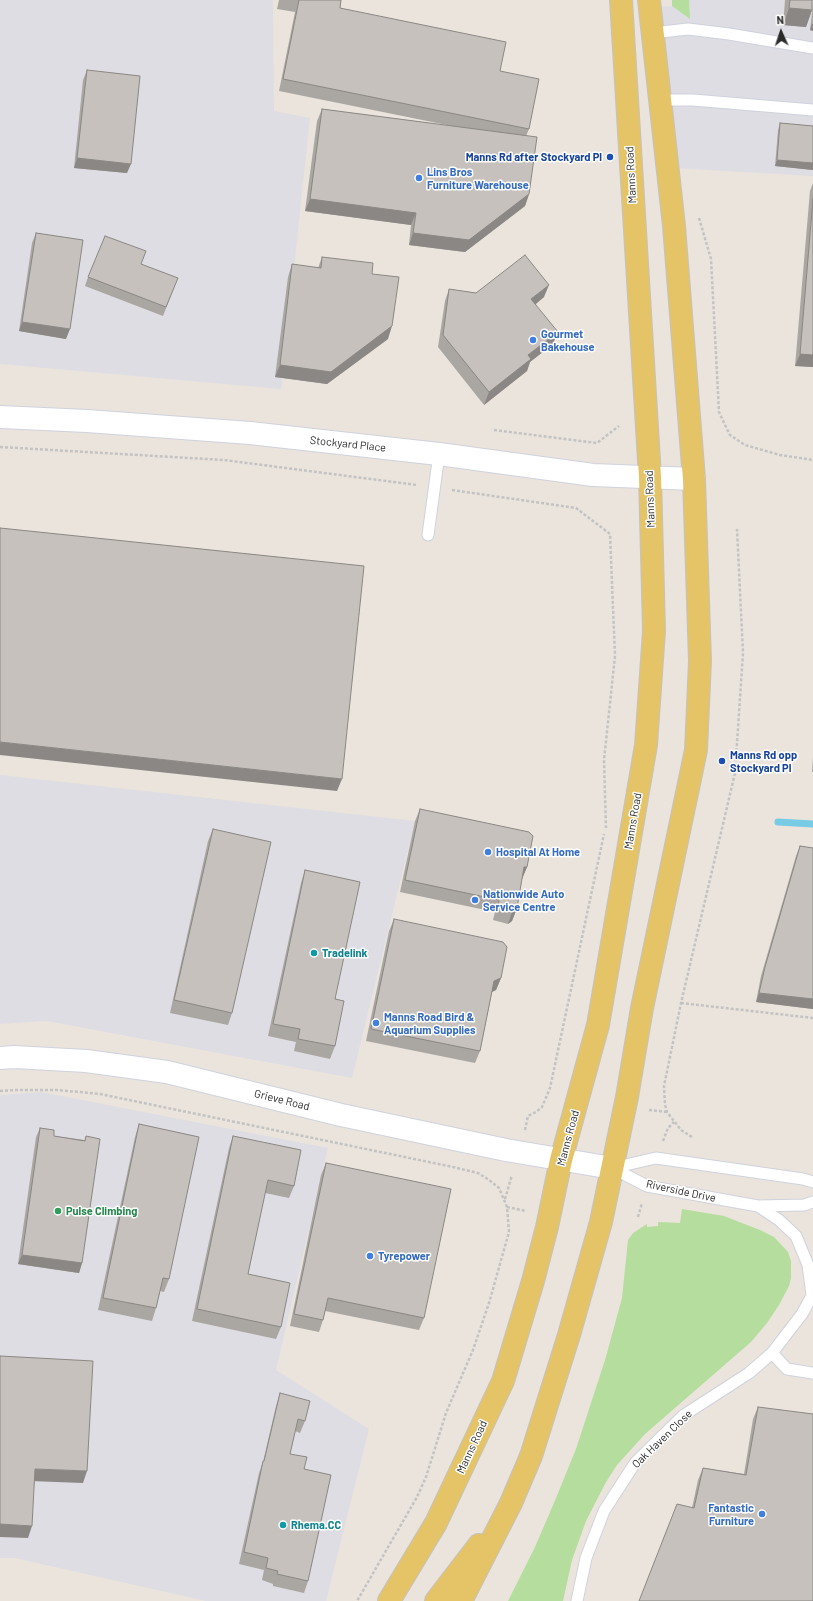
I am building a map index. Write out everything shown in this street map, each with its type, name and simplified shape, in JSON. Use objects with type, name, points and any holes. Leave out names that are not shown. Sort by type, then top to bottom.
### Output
[{"type":"main road","name":"Manns Road","points":[[389,1601],[436,1523],[503,1381],[533,1281],[547,1227],[561,1160],[598,1026],[646,745],[654,631],[650,478],[621,0]]},
{"type":"main road","points":[[461,1601],[511,1503],[531,1456],[569,1335],[601,1222],[627,1097],[642,1008],[696,750],[700,661],[694,479],[674,226],[650,0]]},
{"type":"main road","points":[[436,1601],[511,1503]]},
{"type":"street","name":"Stockyard Place","points":[[0,417],[87,420],[250,433],[439,454],[593,475],[694,479]]},
{"type":"street","name":"Grieve Road","points":[[0,1058],[14,1057],[86,1061],[167,1072],[340,1115],[561,1160],[612,1168]]},
{"type":"lane","points":[[653,33],[688,29],[729,34],[813,48]]},
{"type":"lane","points":[[660,100],[693,100],[813,110]]},
{"type":"lane","points":[[428,535],[439,454]]},
{"type":"lane","points":[[612,1168],[656,1158],[803,1179],[813,1182]]},
{"type":"lane","name":"Riverside Drive","points":[[612,1168],[648,1186],[758,1206],[804,1205],[813,1202]]},
{"type":"lane","points":[[758,1206],[779,1220],[796,1236],[808,1266],[813,1295]]},
{"type":"lane","name":"Oak Haven Close","points":[[577,1601],[586,1558],[604,1511],[635,1463],[684,1415],[749,1373],[772,1353],[802,1314],[813,1295]]},
{"type":"lane","points":[[772,1353],[787,1369],[813,1372]]},
{"type":"path","points":[[698,213],[712,259],[719,412],[730,435],[745,446],[780,455],[813,460]]},
{"type":"path","points":[[494,430],[597,443],[619,426]]},
{"type":"path","points":[[0,447],[224,460],[435,487],[576,508],[610,534],[615,656],[604,760],[606,827],[550,1088],[542,1107],[528,1116],[527,1124]]},
{"type":"path","points":[[692,1137],[681,1130],[667,1112],[665,1105],[665,1079],[681,1003],[735,773],[743,653],[737,529]]},
{"type":"path","points":[[681,1003],[813,1018]]},
{"type":"path","points":[[0,1091],[58,1090],[100,1094],[453,1167],[478,1174],[499,1188],[507,1207],[509,1232],[493,1289],[473,1350],[446,1413],[426,1477],[417,1497],[357,1601]]},
{"type":"path","points":[[659,1112],[667,1112]]},
{"type":"path","points":[[668,1128],[674,1122]]},
{"type":"path","points":[[505,1200],[507,1190]]},
{"type":"path","points":[[507,1207],[515,1209]]},
{"type":"path","points":[[638,1218],[640,1209]]},
{"type":"shaded area","points":[[0,0],[273,0],[274,111],[310,118],[281,389],[0,364]]},
{"type":"shaded area","points":[[689,0],[813,0],[813,176],[672,168],[657,7],[672,6],[689,18]]},
{"type":"shaded area","points":[[0,775],[415,821],[352,1078],[47,1021],[0,1024]]},
{"type":"shaded area","points":[[41,1092],[328,1148],[276,1370],[369,1429],[326,1601],[206,1601],[15,1558],[0,1558],[0,1095]]},
{"type":"green space","points":[[672,0],[689,0],[690,19],[672,6]]},
{"type":"green space","points":[[682,1209],[724,1216],[774,1237],[788,1252],[791,1261],[791,1278],[789,1286],[767,1323],[751,1342],[645,1434],[617,1465],[606,1482],[586,1521],[572,1560],[563,1601],[508,1601],[535,1547],[576,1449],[605,1360],[622,1298],[628,1240],[633,1233],[647,1224],[647,1227],[658,1226],[658,1222],[680,1223]]},
{"type":"building","points":[[299,0],[341,0],[340,8],[506,42],[500,71],[539,79],[529,129],[283,79]]},
{"type":"building","points":[[790,0],[812,0],[812,10],[789,8]]},
{"type":"building","points":[[87,70],[140,76],[131,164],[77,158]]},
{"type":"building","name":"Lins Bros Furniture Warehouse","points":[[322,109],[537,137],[529,194],[469,240],[413,233],[416,213],[310,199]]},
{"type":"building","points":[[780,123],[813,126],[813,163],[777,160]]},
{"type":"building","points":[[813,199],[813,355],[800,354]]},
{"type":"building","points":[[36,233],[83,240],[70,329],[22,322]]},
{"type":"building","points":[[105,236],[146,251],[141,264],[178,278],[166,307],[88,277]]},
{"type":"building","points":[[525,255],[549,285],[531,299],[558,332],[528,355],[531,359],[489,392],[443,335],[449,289],[476,293]]},
{"type":"building","points":[[322,257],[373,263],[372,274],[399,277],[392,326],[331,372],[280,365],[292,264],[321,268]]},
{"type":"building","points":[[0,528],[364,566],[342,779],[0,742]]},
{"type":"building","points":[[420,809],[529,832],[533,836],[527,867],[524,867],[517,908],[512,912],[498,908],[499,900],[405,880]]},
{"type":"building","points":[[213,829],[271,842],[232,1013],[174,1000]]},
{"type":"building","points":[[800,846],[813,848],[813,999],[759,993],[765,967]]},
{"type":"building","name":"Tradelink","points":[[305,870],[360,882],[335,999],[344,1001],[335,1046],[298,1039],[300,1029],[273,1024]]},
{"type":"building","points":[[394,919],[503,942],[507,947],[501,978],[494,981],[480,1051],[371,1029]]},
{"type":"building","points":[[139,1124],[199,1137],[169,1279],[163,1278],[156,1308],[103,1298]]},
{"type":"building","name":"Pulse Climbing","points":[[40,1128],[54,1130],[54,1136],[85,1141],[86,1136],[100,1139],[82,1263],[22,1255]]},
{"type":"building","points":[[233,1136],[301,1150],[294,1186],[268,1180],[248,1274],[290,1283],[281,1327],[197,1309]]},
{"type":"building","name":"Tyrepower","points":[[326,1163],[451,1189],[424,1318],[328,1298],[323,1320],[294,1314]]},
{"type":"building","points":[[0,1356],[93,1361],[87,1471],[35,1469],[32,1526],[0,1524]]},
{"type":"building","name":"Rhema.CC","points":[[280,1393],[310,1401],[305,1421],[298,1419],[290,1454],[307,1457],[304,1469],[331,1475],[308,1581],[277,1574],[278,1571],[266,1568],[268,1558],[244,1552],[263,1461]]},
{"type":"building","points":[[758,1407],[813,1414],[813,1601],[639,1601],[677,1504],[694,1508],[703,1468],[746,1475]]},
{"type":"waterway","points":[[778,822],[813,824]]},
{"type":"place","name":"Manns Rd after Stockyard Pl","points":[[610,157]]},
{"type":"place","name":"Lins Bros Furniture Warehouse","points":[[419,178]]},
{"type":"place","name":"Gourmet Bakehouse","points":[[533,340]]},
{"type":"place","name":"Manns Rd opp Stockyard Pl","points":[[722,761]]},
{"type":"place","name":"Hospital At Home","points":[[488,852]]},
{"type":"place","name":"Nationwide Auto Service Centre","points":[[475,900]]},
{"type":"place","name":"Tradelink","points":[[314,953]]},
{"type":"place","name":"Manns Road Bird & Aquarium Supplies","points":[[376,1023]]},
{"type":"place","name":"Pulse Climbing","points":[[58,1211]]},
{"type":"place","name":"Tyrepower","points":[[370,1256]]},
{"type":"place","name":"Fantastic Furniture","points":[[762,1514]]},
{"type":"place","name":"Rhema.CC","points":[[283,1525]]}]
